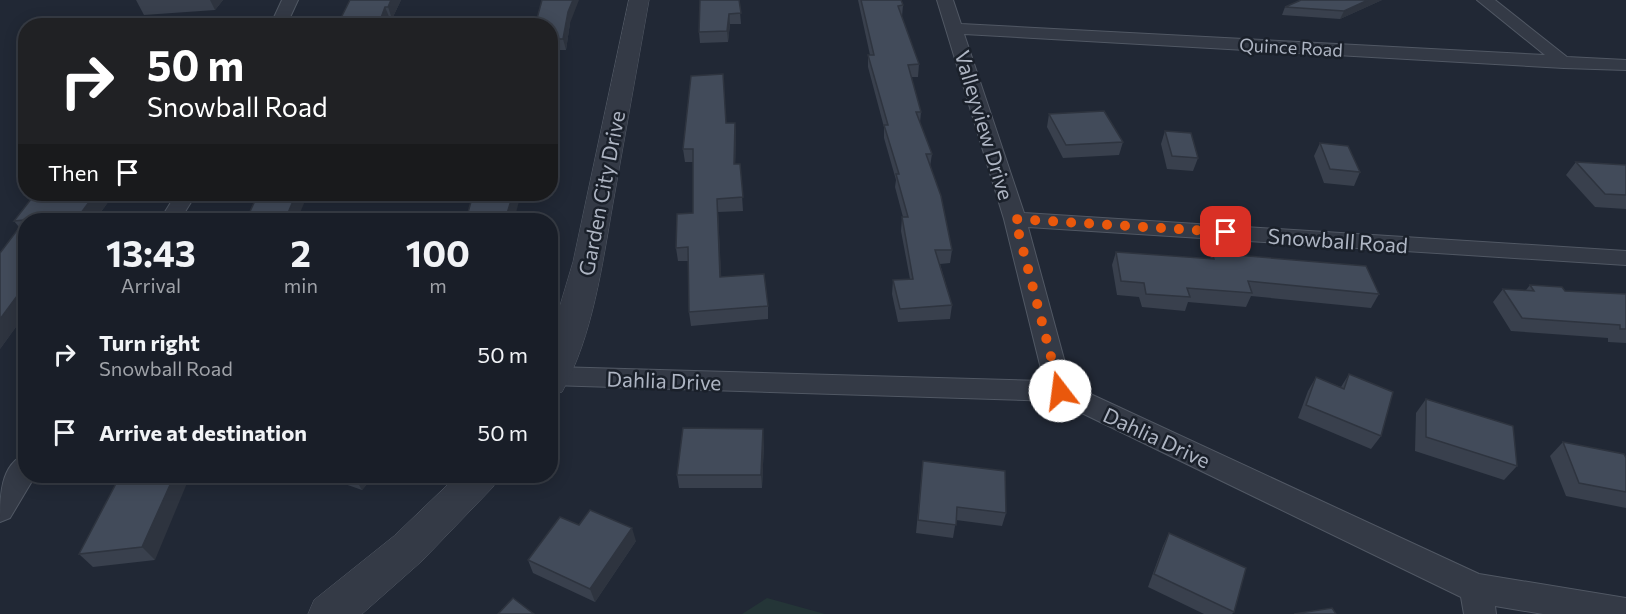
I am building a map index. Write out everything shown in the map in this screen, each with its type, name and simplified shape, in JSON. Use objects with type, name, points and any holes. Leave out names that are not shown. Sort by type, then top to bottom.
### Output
[{"type":"street","points":[[282,18],[290,0]]},
{"type":"street","name":"Garden City Drive","points":[[558,366],[572,326],[588,262],[639,0]]},
{"type":"street","name":"Valleyview Drive","points":[[945,0],[1015,219],[1060,391]]},
{"type":"street","points":[[1485,0],[1564,63]]},
{"type":"street","name":"Quince Road","points":[[955,29],[1626,65]]},
{"type":"street","name":"Snowball Road","points":[[1015,219],[1626,258]]},
{"type":"street","name":"Dahlia Drive","points":[[558,380],[1060,391],[1478,601],[1626,613]]},
{"type":"street","points":[[0,510],[18,480]]},
{"type":"street","points":[[329,614],[357,593],[455,504],[474,483]]},
{"type":"shaded area","points":[[767,598],[825,614],[742,614]]},
{"type":"building","points":[[350,0],[391,0],[388,7],[385,7],[381,18],[341,18]]},
{"type":"building","points":[[542,0],[573,0],[568,12],[563,39],[558,39],[558,18],[537,18]]},
{"type":"building","points":[[700,0],[739,0],[741,13],[729,14],[727,31],[699,32]]},
{"type":"building","points":[[861,0],[901,0],[903,5],[898,6],[919,64],[908,65],[921,112],[916,112],[932,154],[926,154],[941,196],[952,250],[935,250],[952,305],[900,309],[893,280],[913,279],[902,217],[908,217],[896,174],[899,174],[884,125],[888,125],[868,55],[874,55]]},
{"type":"building","points":[[1301,0],[1368,0],[1344,11],[1285,7]]},
{"type":"building","points":[[723,74],[726,123],[735,123],[734,164],[740,164],[743,197],[717,199],[720,277],[764,274],[768,306],[689,312],[688,247],[676,248],[677,214],[693,213],[693,149],[683,149],[691,76]]},
{"type":"building","points":[[1104,111],[1123,142],[1066,145],[1049,114]]},
{"type":"building","points":[[1165,131],[1191,133],[1198,158],[1172,156]]},
{"type":"building","points":[[1320,143],[1348,146],[1360,172],[1330,169]]},
{"type":"building","points":[[1576,162],[1626,165],[1626,195],[1605,194]]},
{"type":"building","points":[[30,201],[90,201],[81,213],[20,213]]},
{"type":"building","points":[[255,201],[293,201],[288,213],[249,213]]},
{"type":"building","points":[[471,201],[511,201],[507,213],[468,213]]},
{"type":"building","points":[[18,229],[18,295],[0,319],[0,253]]},
{"type":"building","points":[[1116,252],[1214,259],[1212,253],[1366,266],[1379,294],[1248,281],[1252,293],[1187,288],[1190,297],[1146,294],[1144,283],[1121,281]]},
{"type":"building","points":[[1530,285],[1562,287],[1565,291],[1626,294],[1626,329],[1620,329],[1620,325],[1522,318],[1503,289],[1534,291]]},
{"type":"building","points":[[1349,374],[1393,392],[1381,436],[1306,405],[1316,377],[1344,389]]},
{"type":"building","points":[[1426,399],[1513,426],[1517,466],[1426,437]]},
{"type":"building","points":[[683,428],[763,429],[761,475],[677,475]]},
{"type":"building","points":[[1563,442],[1624,454],[1626,492],[1579,483]]},
{"type":"building","points":[[923,461],[1005,471],[1006,513],[957,507],[956,525],[918,520]]},
{"type":"building","points":[[116,483],[171,483],[142,547],[79,554]]},
{"type":"building","points":[[590,510],[632,528],[590,589],[528,560],[560,517],[579,525]]},
{"type":"building","points":[[1169,533],[1246,568],[1234,612],[1154,574]]},
{"type":"building","points":[[513,598],[534,614],[498,614]]},
{"type":"building","points":[[1332,608],[1336,614],[1294,614]]},
{"type":"route","points":[[1060,391],[1015,219],[1226,232]]}]
